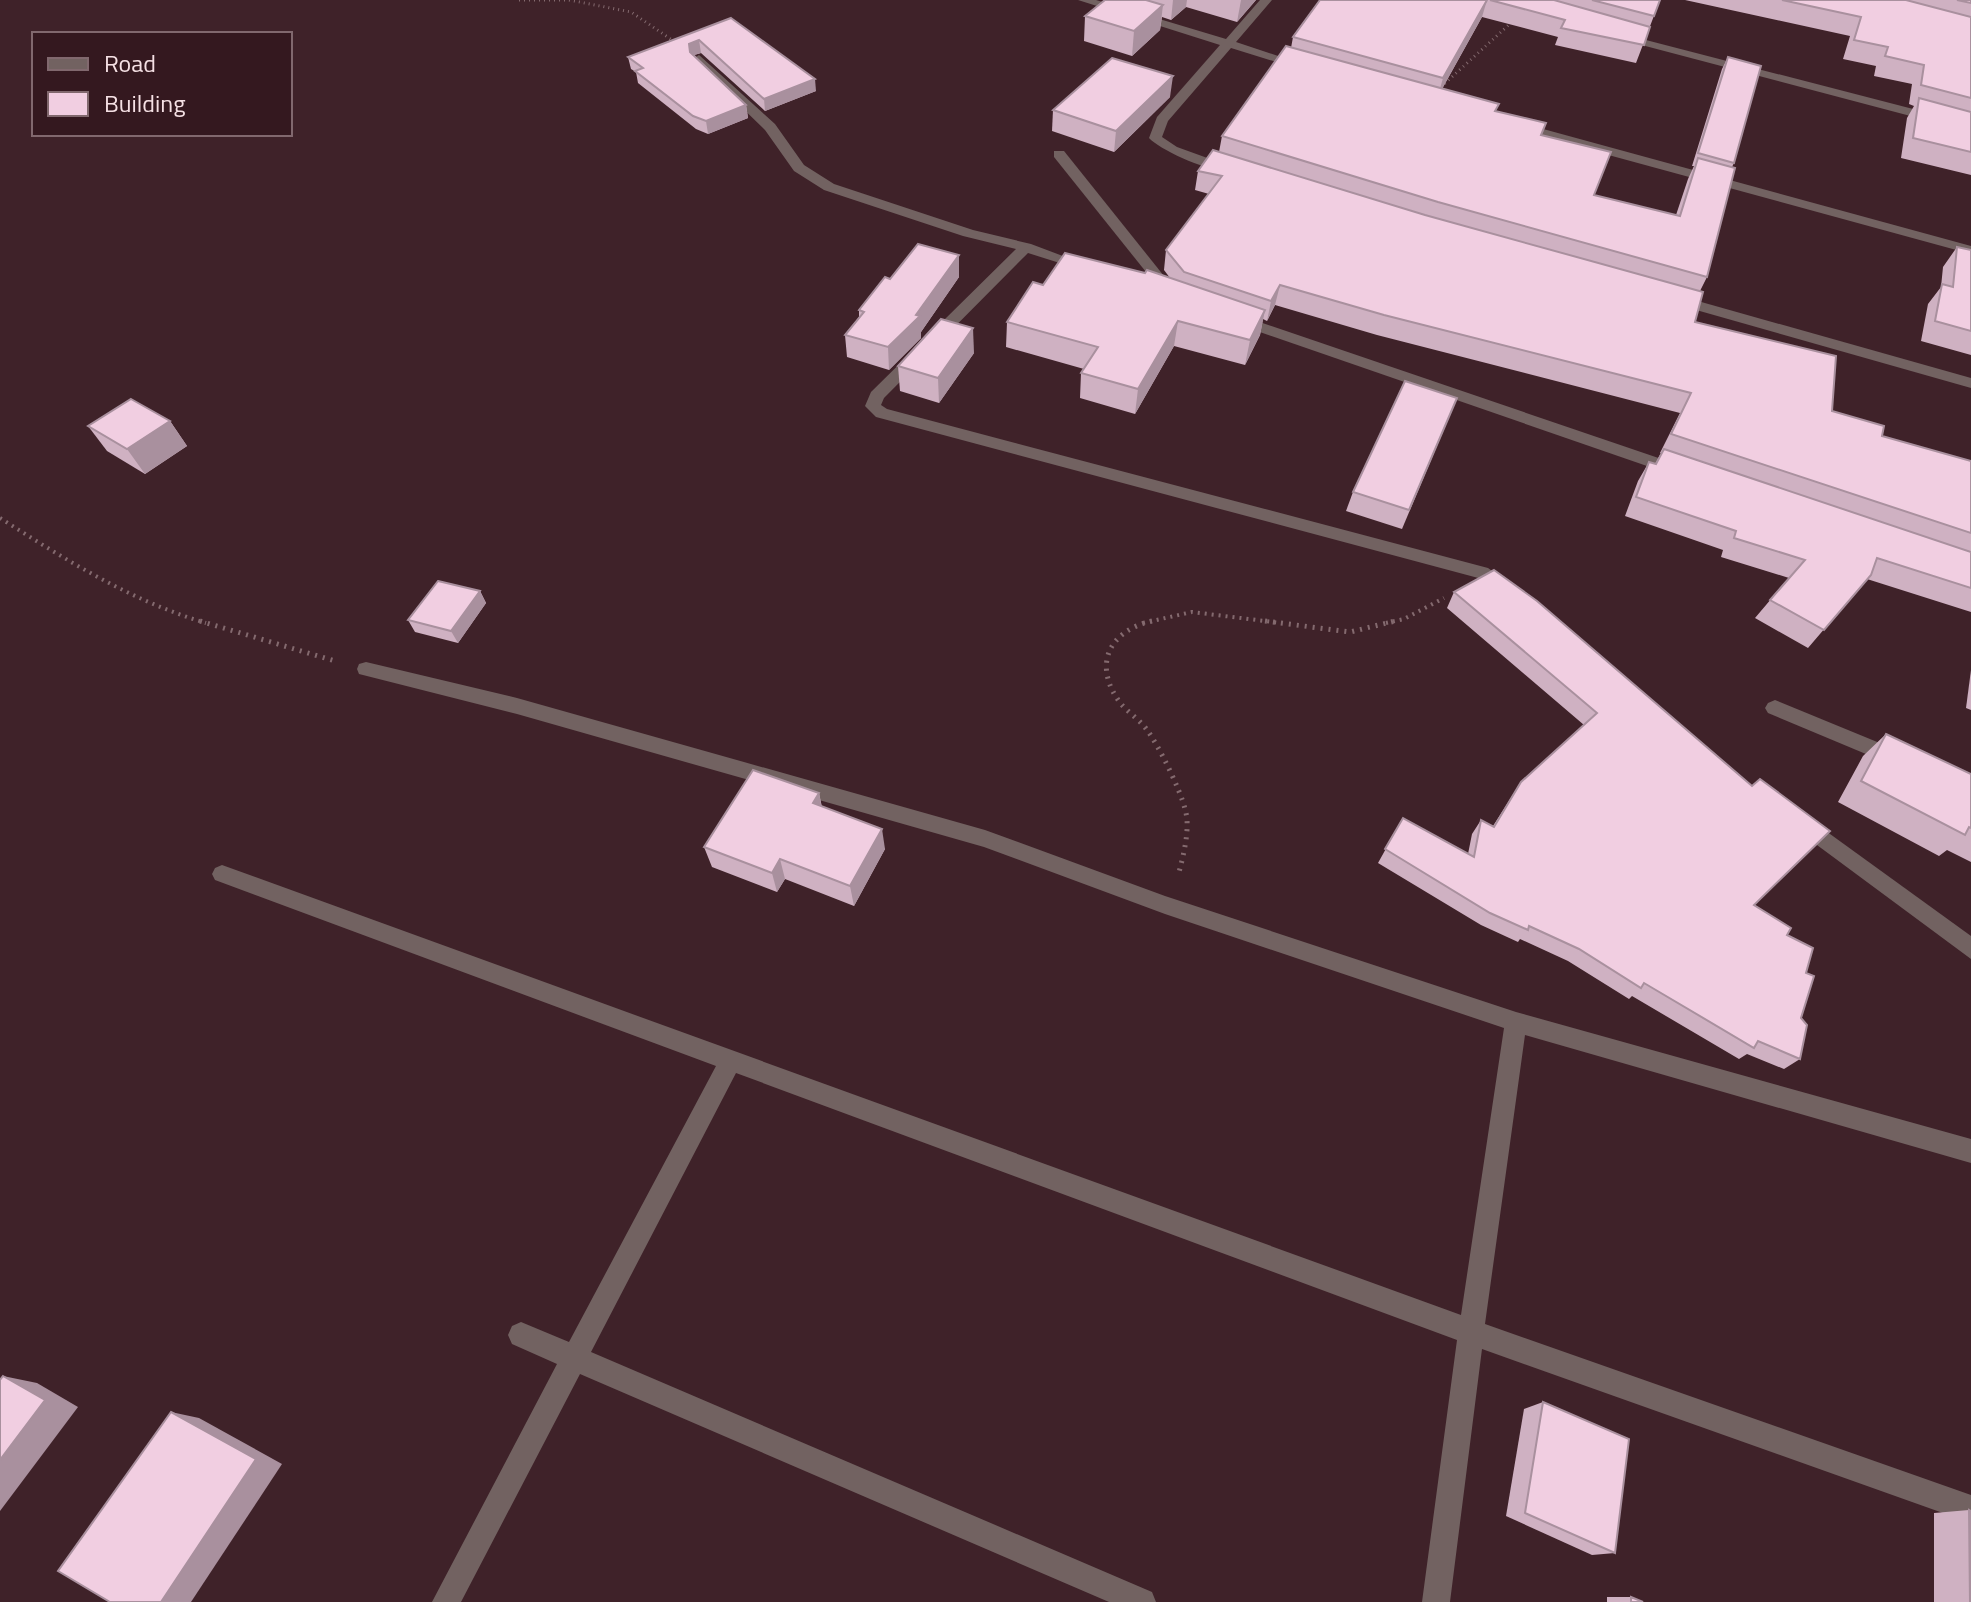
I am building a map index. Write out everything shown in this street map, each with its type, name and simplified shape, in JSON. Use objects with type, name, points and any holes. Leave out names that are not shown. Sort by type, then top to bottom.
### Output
[{"type":"street","points":[[1084,0],[1319,71]]},
{"type":"street","points":[[1241,172],[1172,150],[1155,138],[1162,120],[1266,0]]},
{"type":"street","points":[[1603,31],[1971,128]]},
{"type":"street","points":[[699,59],[770,127],[799,168],[829,187],[1100,272]]},
{"type":"street","points":[[1503,122],[1971,250]]},
{"type":"street","points":[[1059,154],[1181,300],[1144,287]]},
{"type":"street","points":[[1026,247],[877,396],[873,406],[882,413],[1488,574],[1522,597]]},
{"type":"street","points":[[1656,294],[1971,383]]},
{"type":"street","points":[[1218,312],[1697,477]]},
{"type":"street","points":[[366,669],[517,706],[985,839],[1165,905],[1516,1022],[1971,1151]]},
{"type":"street","points":[[1775,708],[1915,766]]},
{"type":"street","points":[[1785,810],[1971,949]]},
{"type":"street","points":[[222,874],[1471,1332],[1971,1509]]},
{"type":"street","points":[[1436,1602],[1516,1022]]},
{"type":"street","points":[[446,1602],[731,1060]]},
{"type":"street","points":[[521,1335],[1142,1602]]},
{"type":"path","points":[[519,0],[569,0],[631,12],[699,59]]},
{"type":"path","points":[[1438,90],[1515,19]]},
{"type":"path","points":[[0,518],[62,557],[158,609],[366,669]]},
{"type":"path","points":[[1165,905],[1184,852],[1186,810],[1148,731],[1120,702],[1108,677],[1106,658],[1116,638],[1131,626],[1192,612],[1350,632],[1404,619],[1488,574]]},
{"type":"building","points":[[1105,0],[1146,0],[1163,5],[1134,31],[1085,16]]},
{"type":"building","points":[[1320,0],[1487,0],[1443,78],[1293,37]]},
{"type":"building","points":[[1490,0],[1554,0],[1650,27],[1644,45],[1561,28],[1565,20]]},
{"type":"building","points":[[1592,0],[1660,0],[1654,16]]},
{"type":"building","points":[[1782,0],[1906,0],[1971,17],[1971,98],[1921,85],[1924,65],[1885,56],[1888,47],[1854,40],[1861,17]]},
{"type":"building","points":[[731,18],[815,79],[764,99],[699,40],[689,44],[690,52],[746,105],[706,121],[693,116],[635,71],[643,68],[628,57]]},
{"type":"building","points":[[1286,46],[1499,104],[1495,111],[1546,123],[1541,135],[1611,152],[1594,195],[1680,216],[1698,158],[1735,168],[1707,277],[1438,202],[1222,136]]},
{"type":"building","points":[[1728,57],[1761,66],[1734,163],[1698,153]]},
{"type":"building","points":[[1112,58],[1173,76],[1116,131],[1053,110]]},
{"type":"building","points":[[1919,98],[1971,112],[1971,152],[1913,138]]},
{"type":"building","points":[[1213,150],[1425,215],[1703,292],[1695,322],[1836,356],[1832,411],[1884,426],[1882,436],[1971,461],[1971,533],[1671,434],[1691,393],[1384,315],[1280,285],[1271,301],[1184,272],[1166,250],[1222,176],[1198,171]]},
{"type":"building","points":[[918,244],[959,255],[916,315],[920,316],[888,347],[845,335],[864,312],[859,310],[885,277],[890,279]]},
{"type":"building","points":[[1957,247],[1971,250],[1971,331],[1935,321],[1942,284],[1953,287]]},
{"type":"building","points":[[1065,253],[1145,273],[1147,270],[1265,310],[1250,340],[1178,321],[1138,389],[1081,373],[1098,347],[1007,322],[1033,282],[1043,285]]},
{"type":"building","points":[[941,319],[973,328],[938,378],[898,366]]},
{"type":"building","points":[[1405,381],[1457,398],[1409,510],[1353,492]]},
{"type":"building","points":[[131,399],[170,421],[127,449],[88,426]]},
{"type":"building","points":[[1664,449],[1971,552],[1971,588],[1877,558],[1871,575],[1824,630],[1770,600],[1805,560],[1734,538],[1736,531],[1636,497],[1649,462],[1656,464]]},
{"type":"building","points":[[1494,570],[1537,601],[1752,786],[1760,779],[1830,831],[1754,905],[1791,928],[1787,935],[1813,948],[1806,973],[1814,976],[1801,1018],[1807,1025],[1800,1059],[1758,1041],[1754,1048],[1644,983],[1641,988],[1579,949],[1529,926],[1528,930],[1490,913],[1385,849],[1403,818],[1474,857],[1481,820],[1494,827],[1521,782],[1597,713],[1454,592]]},
{"type":"building","points":[[438,581],[480,591],[451,631],[408,620]]},
{"type":"building","points":[[1886,734],[1971,774],[1971,828],[1965,835],[1861,781]]},
{"type":"building","points":[[753,770],[819,793],[813,803],[882,829],[850,886],[780,859],[772,873],[704,847]]},
{"type":"building","points":[[3,1376],[45,1400],[0,1460],[0,1380]]},
{"type":"building","points":[[1543,1402],[1629,1439],[1615,1553],[1525,1513]]},
{"type":"building","points":[[171,1412],[256,1459],[161,1602],[110,1602],[58,1571]]},
{"type":"building","points":[[1971,1511],[1971,1602],[1970,1602]]}]
